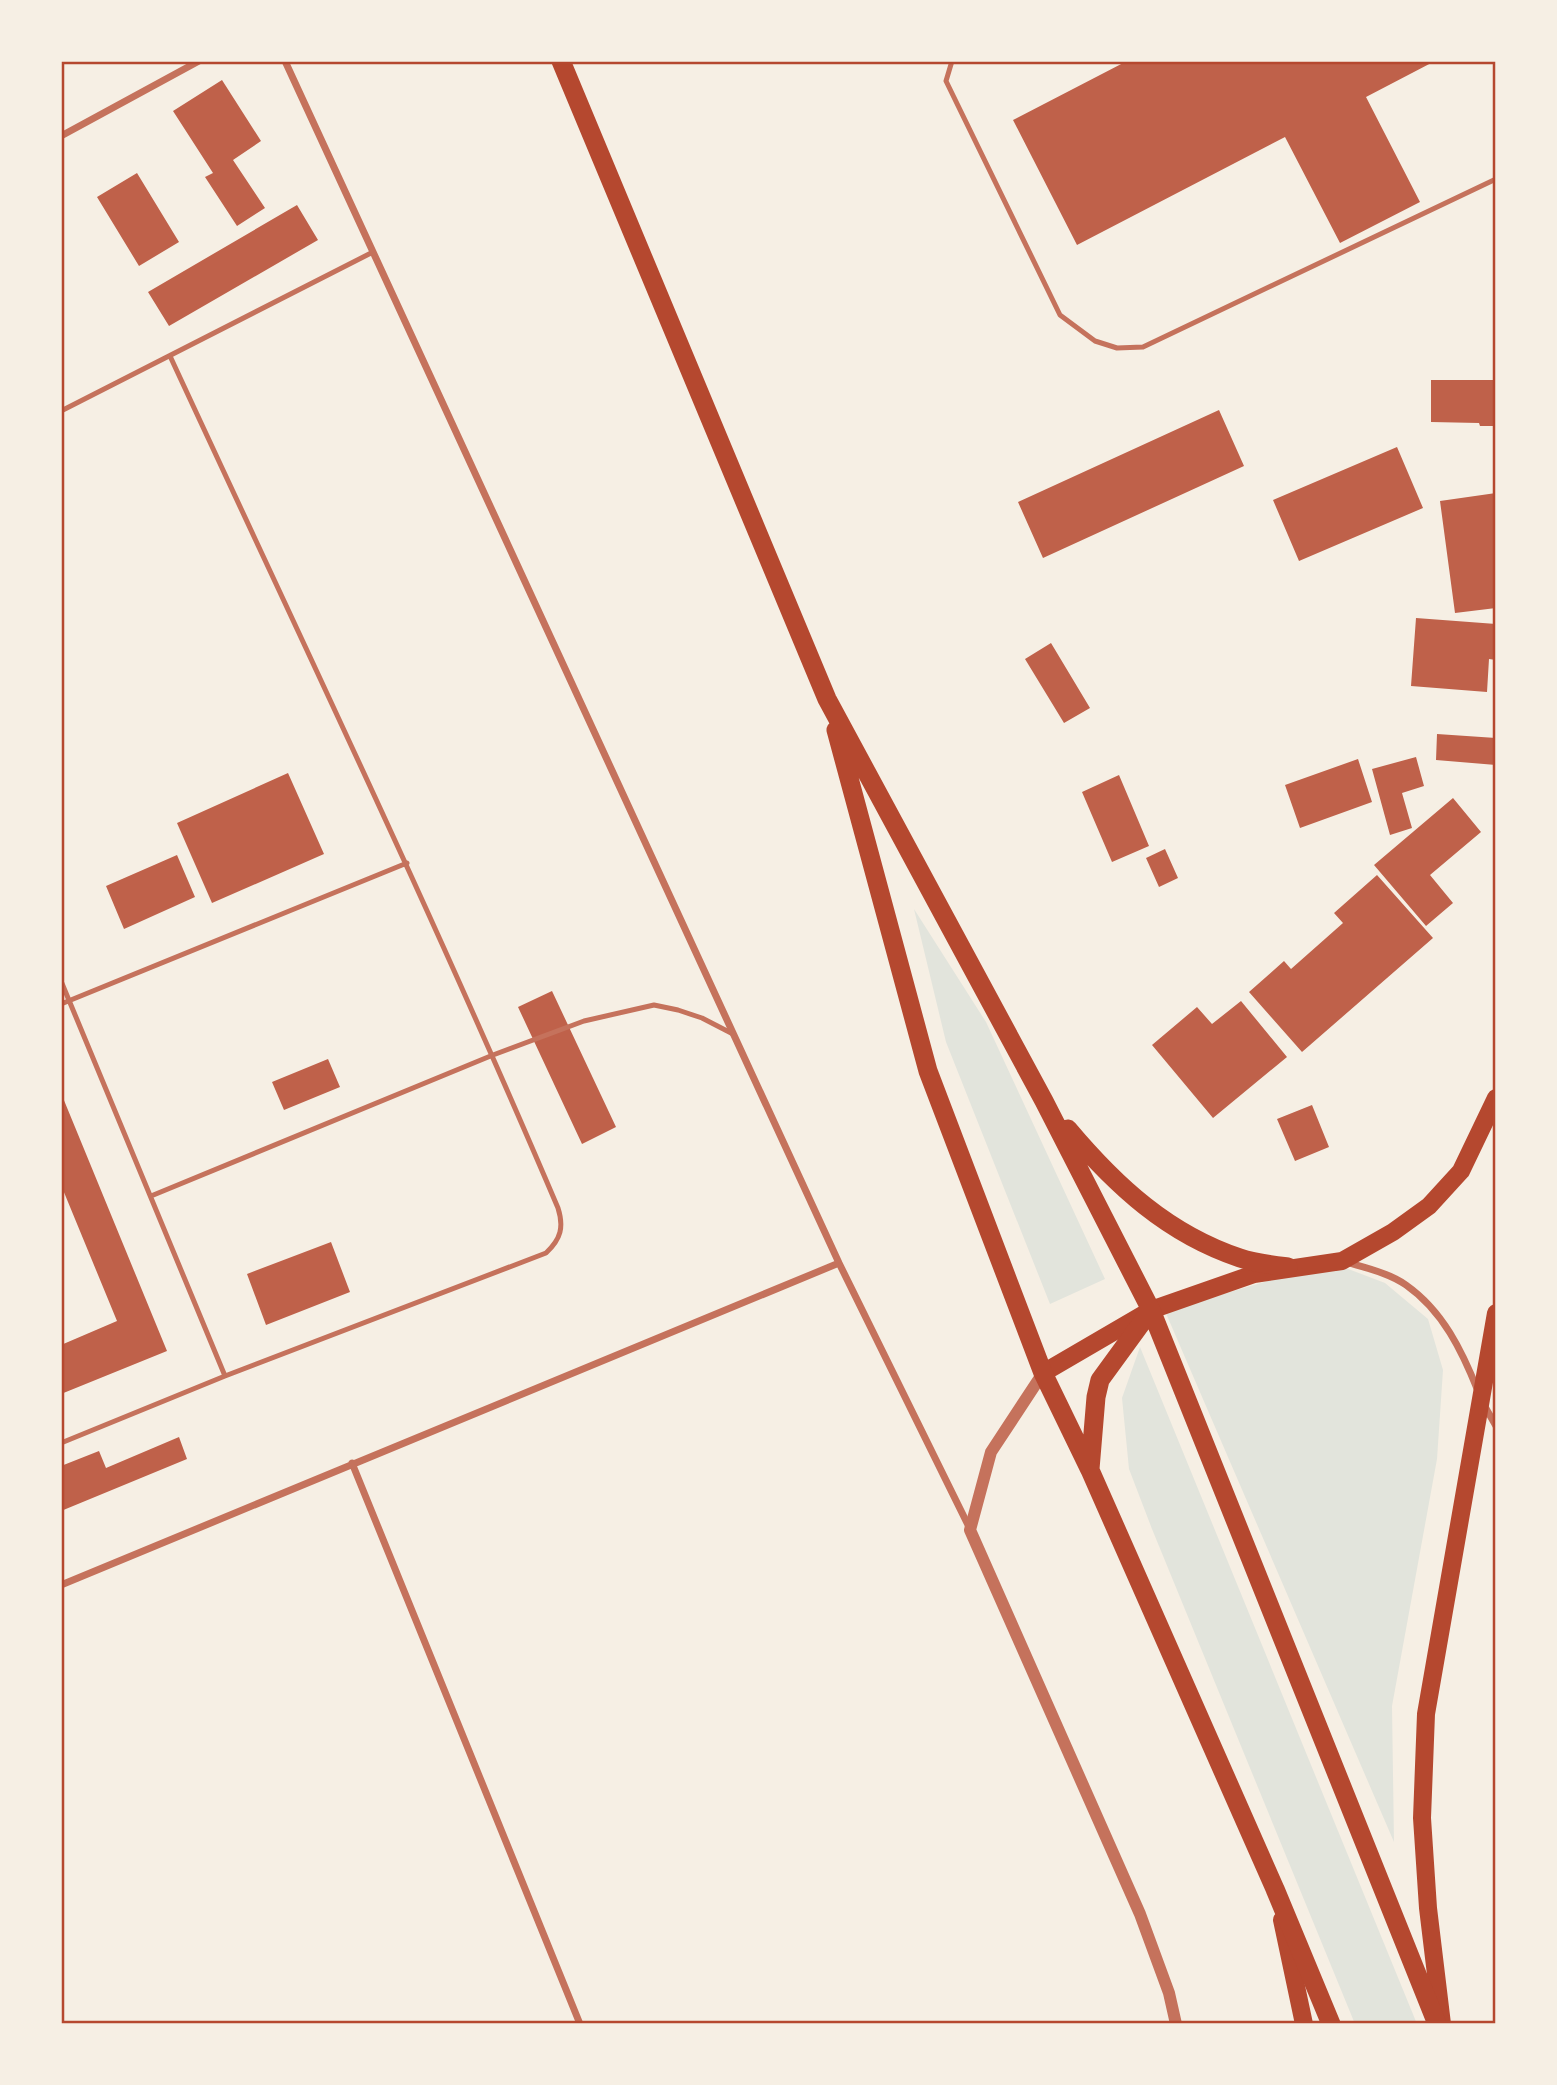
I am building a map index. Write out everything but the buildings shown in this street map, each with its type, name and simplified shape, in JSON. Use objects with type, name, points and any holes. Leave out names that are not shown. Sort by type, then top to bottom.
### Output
[{"type":"highway","points":[[561,61],[827,699],[1044,1101],[1152,1310],[1437,2024]]},
{"type":"highway","points":[[827,699],[928,1071],[1043,1373],[1090,1470],[1275,1889],[1331,2024]]},
{"type":"highway","points":[[1044,1101],[1097,1164],[1163,1222],[1202,1244],[1242,1259],[1288,1267]]},
{"type":"highway","points":[[1090,1470],[1100,1380],[1152,1310]]},
{"type":"main road","points":[[1043,1373],[1152,1310],[1254,1273],[1342,1261],[1393,1232],[1429,1206],[1448,1187],[1468,1158],[1496,1098]]},
{"type":"main road","points":[[1442,2024],[1428,1908],[1422,1818],[1426,1714],[1496,1312]]},
{"type":"main road","points":[[1275,1889],[1304,2024]]},
{"type":"street","points":[[61,136],[199,61]]},
{"type":"street","points":[[285,61],[839,1263],[970,1530],[1140,1914],[1169,1993],[1176,2024]]},
{"type":"street","points":[[1342,1261],[1376,1270],[1405,1284],[1422,1298],[1455,1340],[1496,1426]]},
{"type":"street","points":[[61,1585],[839,1263]]},
{"type":"street","points":[[970,1530],[991,1452],[1043,1373]]},
{"type":"street","points":[[352,1463],[580,2024]]},
{"type":"lane","points":[[952,61],[946,81],[1060,315],[1095,341],[1117,348],[1143,347],[1496,179]]},
{"type":"lane","points":[[61,411],[373,252]]},
{"type":"lane","points":[[61,1443],[225,1376],[546,1252],[555,1245],[562,1229],[558,1208],[407,863],[170,356]]},
{"type":"lane","points":[[61,1004],[407,863]]},
{"type":"lane","points":[[61,981],[225,1376]]},
{"type":"lane","points":[[151,1196],[493,1055],[584,1021],[654,1005],[702,1018],[733,1034]]},
{"type":"shaded area","points":[[914,909],[986,1022],[1105,1279],[1050,1304],[946,1042]]},
{"type":"shaded area","points":[[1343,1267],[1385,1283],[1428,1319],[1443,1370],[1437,1459],[1392,1706],[1394,1842],[1165,1311],[1295,1273]]},
{"type":"shaded area","points":[[1140,1347],[1417,2024],[1355,2024],[1152,1529],[1129,1469],[1122,1398]]}]
